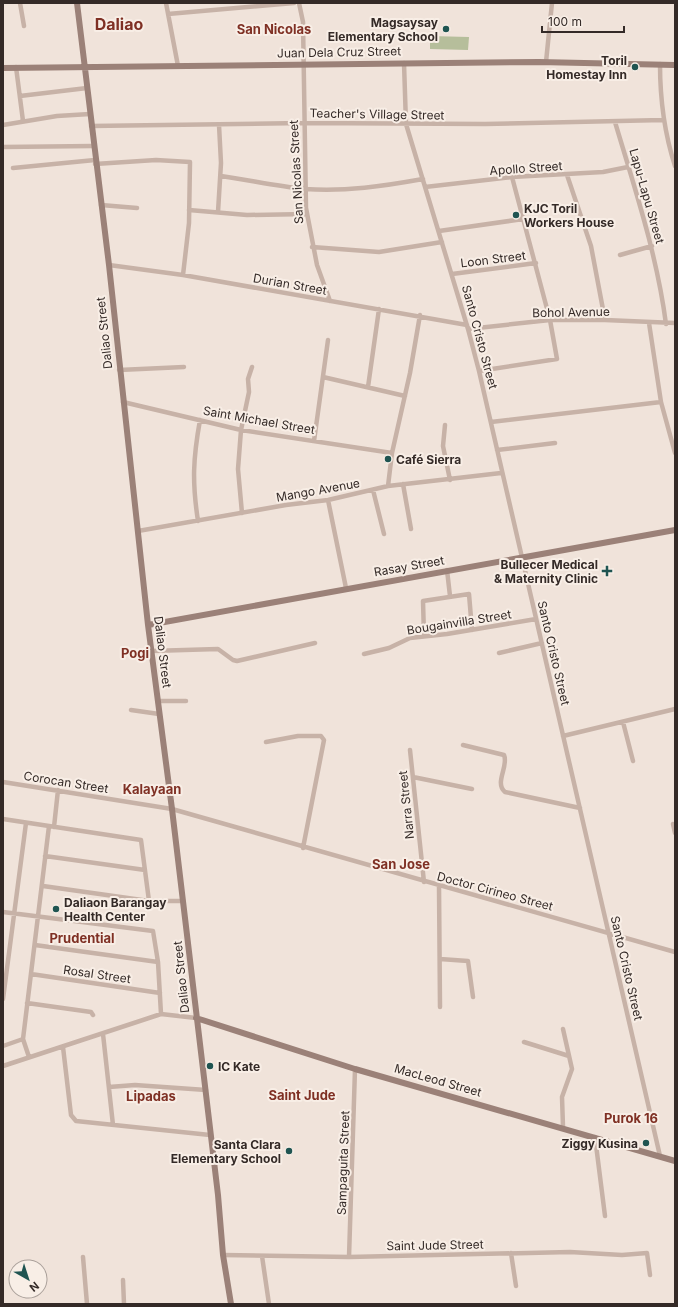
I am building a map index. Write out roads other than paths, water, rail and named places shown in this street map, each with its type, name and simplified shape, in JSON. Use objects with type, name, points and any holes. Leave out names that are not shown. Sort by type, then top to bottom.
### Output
[{"type":"street","points":[[20,3],[24,26]]},
{"type":"street","name":"Daliao Street","points":[[77,3],[108,264],[151,652],[172,809],[196,1018],[206,1090],[223,1255],[231,1304]]},
{"type":"street","points":[[166,3],[178,66]]},
{"type":"street","points":[[168,14],[294,3]]},
{"type":"street","name":"San Nicolas Street","points":[[299,3],[303,22],[303,122],[307,214],[312,247],[330,301]]},
{"type":"street","points":[[546,62],[552,3]]},
{"type":"street","name":"Juan Dela Cruz Street","points":[[3,68],[303,63],[546,62],[675,65]]},
{"type":"street","name":"Santo Cristo Street","points":[[404,63],[406,124],[468,327],[479,371],[501,473],[564,736],[660,1156]]},
{"type":"street","points":[[660,64],[660,94],[663,120],[675,166]]},
{"type":"street","points":[[16,67],[23,121]]},
{"type":"street","points":[[20,96],[87,88]]},
{"type":"street","points":[[3,125],[23,121],[90,114]]},
{"type":"street","name":"Teacher's Village Street","points":[[91,126],[303,122],[406,124],[615,122],[663,120]]},
{"type":"street","name":"Lapu-Lapu Street","points":[[615,122],[652,246],[662,289],[666,324]]},
{"type":"street","points":[[218,212],[221,176],[219,124]]},
{"type":"street","points":[[3,148],[93,146]]},
{"type":"street","points":[[13,168],[95,162],[156,160],[190,162],[188,238],[183,275]]},
{"type":"street","name":"Apollo Street","points":[[425,187],[512,177],[603,172],[628,167]]},
{"type":"street","points":[[567,175],[591,246],[599,278],[605,320]]},
{"type":"street","points":[[221,176],[305,189],[364,188],[424,179]]},
{"type":"street","points":[[479,371],[557,359],[550,320],[536,263],[512,177]]},
{"type":"street","points":[[101,205],[138,208]]},
{"type":"street","points":[[189,210],[247,215],[307,214]]},
{"type":"street","points":[[439,231],[523,219]]},
{"type":"street","points":[[312,247],[379,252],[442,242]]},
{"type":"street","points":[[620,255],[652,246]]},
{"type":"street","name":"Loon Street","points":[[452,274],[536,263]]},
{"type":"street","name":"Durian Street","points":[[108,264],[183,275],[420,315],[468,327]]},
{"type":"street","points":[[368,387],[379,309]]},
{"type":"street","points":[[388,486],[392,453],[405,396],[420,315]]},
{"type":"street","name":"Bohol Avenue","points":[[468,327],[550,320],[605,320],[666,324],[675,323]]},
{"type":"street","points":[[650,323],[661,402],[675,453]]},
{"type":"street","points":[[314,441],[328,340]]},
{"type":"street","points":[[119,370],[184,367]]},
{"type":"street","points":[[242,513],[238,469],[241,430],[249,392],[248,379],[252,367]]},
{"type":"street","points":[[323,377],[405,396]]},
{"type":"street","name":"Saint Michael Street","points":[[123,402],[241,430],[392,453]]},
{"type":"street","points":[[491,422],[661,402]]},
{"type":"street","points":[[198,521],[193,492],[193,473],[200,420]]},
{"type":"street","points":[[445,426],[443,446],[450,480]]},
{"type":"street","points":[[497,450],[555,443]]},
{"type":"street","name":"Mango Avenue","points":[[138,532],[242,513],[328,500],[388,486],[501,473]]},
{"type":"street","points":[[403,484],[411,528]]},
{"type":"street","points":[[373,490],[384,534]]},
{"type":"street","points":[[328,500],[346,588]]},
{"type":"street","name":"Rasay Street","points":[[148,625],[522,556],[675,530]]},
{"type":"street","points":[[446,570],[450,596]]},
{"type":"street","points":[[424,636],[423,601],[450,596],[469,594],[472,630]]},
{"type":"street","name":"Bougainvilla Street","points":[[364,654],[389,648],[410,638],[472,630],[536,619]]},
{"type":"street","points":[[151,652],[218,649],[233,660],[237,661],[315,643]]},
{"type":"street","points":[[499,653],[542,643]]},
{"type":"street","points":[[158,701],[186,701]]},
{"type":"street","points":[[564,736],[675,709]]},
{"type":"street","points":[[131,710],[159,714]]},
{"type":"street","points":[[623,722],[633,761]]},
{"type":"street","points":[[266,742],[298,736],[321,736],[324,740],[303,848]]},
{"type":"street","points":[[463,745],[504,755],[506,759],[501,786],[505,792],[580,808]]},
{"type":"street","name":"Narra Street","points":[[410,750],[424,882]]},
{"type":"street","points":[[413,777],[472,789]]},
{"type":"street","name":"Corocan Street","points":[[3,782],[172,809]]},
{"type":"street","points":[[29,1057],[23,1040],[43,886],[45,856],[58,790]]},
{"type":"street","name":"Doctor Cirineo Street","points":[[172,809],[303,848],[675,952]]},
{"type":"street","points":[[3,819],[140,840],[148,901]]},
{"type":"street","points":[[3,998],[26,823]]},
{"type":"street","points":[[673,824],[675,833]]},
{"type":"street","points":[[45,856],[145,870]]},
{"type":"street","points":[[43,886],[148,901],[183,900]]},
{"type":"street","points":[[439,886],[440,1007]]},
{"type":"street","points":[[3,912],[153,931],[158,962],[161,1014]]},
{"type":"street","points":[[35,945],[158,962]]},
{"type":"street","points":[[440,959],[468,961],[473,997]]},
{"type":"street","name":"Rosal Street","points":[[31,974],[160,993]]},
{"type":"street","points":[[28,1003],[82,1009],[91,1012],[93,1015]]},
{"type":"street","points":[[3,1066],[161,1014],[196,1018]]},
{"type":"street","name":"MacLeod Street","points":[[196,1018],[355,1069],[563,1127],[675,1161]]},
{"type":"street","points":[[562,1029],[572,1073],[562,1097],[563,1127]]},
{"type":"street","points":[[103,1034],[113,1125]]},
{"type":"street","points":[[3,1046],[23,1040]]},
{"type":"street","points":[[524,1042],[569,1056]]},
{"type":"street","points":[[63,1047],[71,1115],[73,1119],[82,1122],[210,1135]]},
{"type":"street","name":"Sampaguita Street","points":[[349,1257],[355,1069]]},
{"type":"street","points":[[109,1087],[135,1085],[206,1090]]},
{"type":"street","points":[[595,1137],[605,1216]]},
{"type":"street","name":"Saint Jude Street","points":[[223,1255],[349,1257],[570,1252],[622,1255],[647,1253],[650,1275]]},
{"type":"street","points":[[511,1254],[516,1286]]},
{"type":"street","points":[[262,1256],[269,1304]]},
{"type":"street","points":[[84,1257],[87,1304]]},
{"type":"street","points":[[123,1280],[124,1304]]},
{"type":"place","name":"Magsaysay Elementary School","points":[[446,29]]},
{"type":"place","name":"Toril Homestay Inn","points":[[635,67]]},
{"type":"place","name":"KJC Toril Workers House","points":[[516,215]]},
{"type":"place","name":"Café Sierra","points":[[388,459]]},
{"type":"place","name":"Bullecer Medical & Maternity Clinic","points":[[607,571]]},
{"type":"place","name":"Daliaon Barangay Health Center","points":[[56,909]]},
{"type":"place","name":"IC Kate","points":[[210,1066]]},
{"type":"place","name":"Ziggy Kusina","points":[[646,1143]]},
{"type":"place","name":"Santa Clara Elementary School","points":[[289,1151]]},
{"type":"district","name":"Daliao","points":[[119,24]]},
{"type":"district","name":"San Nicolas","points":[[274,29]]},
{"type":"district","name":"Pogi","points":[[135,653]]},
{"type":"district","name":"Kalayaan","points":[[152,789]]},
{"type":"district","name":"San Jose","points":[[401,864]]},
{"type":"district","name":"Prudential","points":[[82,938]]},
{"type":"district","name":"Saint Jude","points":[[302,1095]]},
{"type":"district","name":"Lipadas","points":[[151,1096]]},
{"type":"district","name":"Purok 16","points":[[631,1118]]}]
